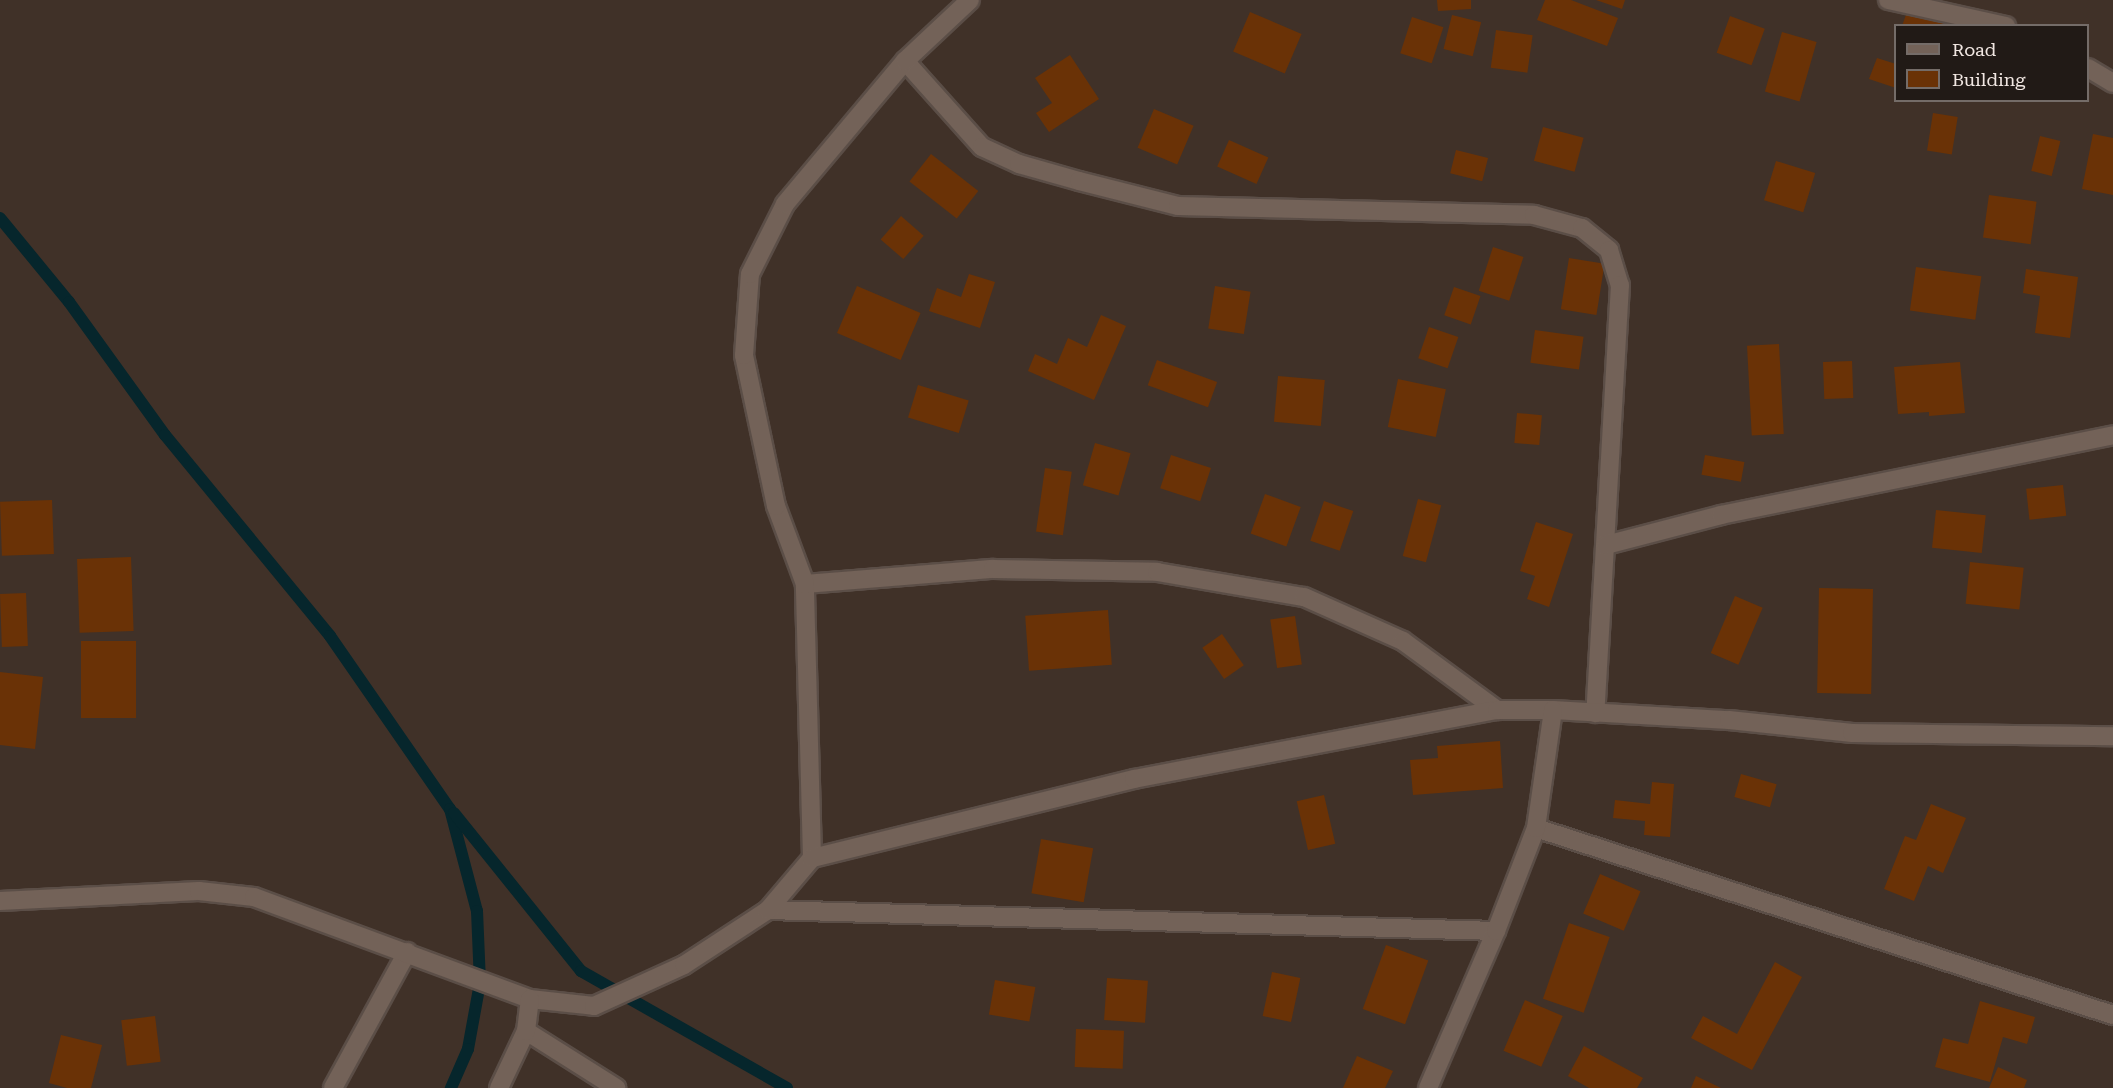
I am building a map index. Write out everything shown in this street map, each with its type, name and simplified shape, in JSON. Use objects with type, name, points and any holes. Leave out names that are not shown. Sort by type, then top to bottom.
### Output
[{"type":"street","points":[[812,858],[805,584],[776,506],[744,355],[750,274],[785,204],[905,61],[970,0]]},
{"type":"street","points":[[1888,0],[1997,24]]},
{"type":"street","points":[[905,61],[982,147],[1019,164],[1178,206],[1534,215],[1582,228],[1609,250],[1620,285],[1595,713]]},
{"type":"street","points":[[2089,69],[2113,83]]},
{"type":"street","points":[[1606,545],[1721,515],[2113,435]]},
{"type":"street","points":[[805,584],[993,569],[1157,572],[1304,597],[1403,641],[1497,710]]},
{"type":"street","points":[[0,901],[199,891],[254,897],[407,952],[480,983],[531,999],[594,1006],[684,965],[768,910],[812,858],[1134,778],[1497,710],[1553,710],[1729,720],[1851,733],[2113,736]]},
{"type":"street","points":[[1428,1088],[1496,931],[1536,828],[1553,710]]},
{"type":"street","points":[[1536,828],[2113,1015]]},
{"type":"street","points":[[768,910],[1496,931]]},
{"type":"street","points":[[333,1088],[407,952]]},
{"type":"street","points":[[499,1088],[526,1031],[531,999]]},
{"type":"street","points":[[526,1031],[616,1088]]},
{"type":"building","points":[[1437,0],[1471,0],[1471,9],[1438,11]]},
{"type":"building","points":[[1545,0],[1571,0],[1618,18],[1607,46],[1537,20]]},
{"type":"building","points":[[1596,0],[1625,0],[1622,9]]},
{"type":"building","points":[[1908,9],[1950,24],[1903,24]]},
{"type":"building","points":[[1250,12],[1302,34],[1285,73],[1233,52]]},
{"type":"building","points":[[1452,15],[1481,22],[1473,56],[1444,49]]},
{"type":"building","points":[[1730,16],[1765,29],[1751,65],[1717,53]]},
{"type":"building","points":[[1412,17],[1443,27],[1432,63],[1400,53]]},
{"type":"building","points":[[1496,30],[1533,35],[1527,73],[1491,68]]},
{"type":"building","points":[[1782,32],[1817,42],[1800,102],[1765,92]]},
{"type":"building","points":[[1070,55],[1099,99],[1049,132],[1036,113],[1052,103],[1035,78]]},
{"type":"building","points":[[1877,58],[1894,63],[1894,87],[1869,79]]},
{"type":"building","points":[[1154,109],[1194,126],[1177,164],[1138,148]]},
{"type":"building","points":[[1933,113],[1958,117],[1952,154],[1927,151]]},
{"type":"building","points":[[1543,127],[1584,138],[1575,172],[1534,161]]},
{"type":"building","points":[[2093,134],[2113,138],[2113,195],[2082,189]]},
{"type":"building","points":[[2040,136],[2060,141],[2052,176],[2031,171]]},
{"type":"building","points":[[1229,140],[1268,157],[1256,184],[1217,166]]},
{"type":"building","points":[[1456,150],[1488,158],[1482,181],[1450,173]]},
{"type":"building","points":[[931,154],[978,191],[957,219],[909,182]]},
{"type":"building","points":[[1776,161],[1815,173],[1803,212],[1764,200]]},
{"type":"building","points":[[1989,195],[2037,202],[2031,244],[1983,238]]},
{"type":"building","points":[[901,216],[924,236],[903,259],[881,239]]},
{"type":"building","points":[[1493,247],[1523,257],[1509,301],[1479,291]]},
{"type":"building","points":[[1569,258],[1605,264],[1596,315],[1561,309]]},
{"type":"building","points":[[1916,267],[1981,276],[1975,320],[1910,311]]},
{"type":"building","points":[[2026,269],[2078,277],[2070,338],[2035,333],[2040,296],[2023,293]]},
{"type":"building","points":[[969,274],[995,282],[980,328],[929,311],[937,288],[961,297]]},
{"type":"building","points":[[857,286],[921,313],[901,360],[837,333]]},
{"type":"building","points":[[1215,286],[1251,292],[1244,334],[1208,328]]},
{"type":"building","points":[[1454,287],[1480,296],[1471,324],[1444,315]]},
{"type":"building","points":[[1101,315],[1126,326],[1094,400],[1028,371],[1035,354],[1057,364],[1068,338],[1087,347]]},
{"type":"building","points":[[1429,327],[1458,337],[1448,368],[1418,358]]},
{"type":"building","points":[[1535,330],[1584,337],[1579,369],[1530,363]]},
{"type":"building","points":[[1779,344],[1784,434],[1752,436],[1747,346]]},
{"type":"building","points":[[1157,360],[1217,382],[1208,407],[1148,385]]},
{"type":"building","points":[[1852,361],[1853,398],[1824,399],[1823,362]]},
{"type":"building","points":[[1960,362],[1965,413],[1929,416],[1929,412],[1898,414],[1894,367]]},
{"type":"building","points":[[1278,376],[1325,380],[1321,426],[1274,422]]},
{"type":"building","points":[[1398,379],[1446,389],[1436,437],[1388,427]]},
{"type":"building","points":[[918,385],[969,400],[959,433],[908,418]]},
{"type":"building","points":[[1517,413],[1542,415],[1539,445],[1514,443]]},
{"type":"building","points":[[1095,443],[1131,453],[1118,495],[1083,485]]},
{"type":"building","points":[[1171,455],[1211,468],[1200,501],[1160,488]]},
{"type":"building","points":[[1705,455],[1744,462],[1741,482],[1702,475]]},
{"type":"building","points":[[1045,468],[1072,472],[1063,535],[1036,531]]},
{"type":"building","points":[[2063,485],[2066,516],[2029,520],[2026,489]]},
{"type":"building","points":[[1265,494],[1301,507],[1286,546],[1251,533]]},
{"type":"building","points":[[1418,499],[1441,505],[1426,562],[1403,556]]},
{"type":"building","points":[[52,500],[54,554],[2,556],[0,502]]},
{"type":"building","points":[[1324,501],[1353,511],[1340,551],[1310,541]]},
{"type":"building","points":[[1936,510],[1986,515],[1982,553],[1932,548]]},
{"type":"building","points":[[1536,522],[1573,534],[1549,607],[1527,599],[1535,576],[1520,571]]},
{"type":"building","points":[[131,557],[134,631],[80,633],[77,559]]},
{"type":"building","points":[[1970,562],[2024,568],[2019,609],[1966,604]]},
{"type":"building","points":[[1819,588],[1873,589],[1871,694],[1817,693]]},
{"type":"building","points":[[26,593],[28,646],[2,647],[0,594]]},
{"type":"building","points":[[1735,596],[1763,608],[1738,665],[1711,653]]},
{"type":"building","points":[[1108,610],[1112,665],[1029,671],[1025,616]]},
{"type":"building","points":[[1295,616],[1302,665],[1277,668],[1270,619]]},
{"type":"building","points":[[1222,634],[1244,665],[1224,679],[1202,648]]},
{"type":"building","points":[[81,641],[136,641],[136,718],[81,718]]},
{"type":"building","points":[[0,672],[43,677],[35,749],[0,745]]},
{"type":"building","points":[[1500,741],[1503,788],[1413,795],[1410,760],[1438,758],[1437,746]]},
{"type":"building","points":[[1741,774],[1777,784],[1770,807],[1734,797]]},
{"type":"building","points":[[1652,782],[1674,784],[1670,837],[1644,835],[1645,821],[1613,818],[1615,800],[1650,804]]},
{"type":"building","points":[[1324,795],[1335,844],[1308,850],[1297,801]]},
{"type":"building","points":[[1931,804],[1966,818],[1943,873],[1928,866],[1914,901],[1884,889],[1905,836],[1916,840]]},
{"type":"building","points":[[1041,839],[1093,848],[1084,902],[1031,893]]},
{"type":"building","points":[[1600,874],[1641,891],[1624,931],[1583,914]]},
{"type":"building","points":[[1569,923],[1610,937],[1584,1013],[1543,999]]},
{"type":"building","points":[[1386,945],[1428,960],[1405,1024],[1363,1009]]},
{"type":"building","points":[[1775,962],[1802,977],[1752,1070],[1691,1038],[1703,1016],[1737,1034]]},
{"type":"building","points":[[1272,972],[1300,978],[1291,1022],[1263,1016]]},
{"type":"building","points":[[1107,978],[1148,981],[1145,1023],[1104,1020]]},
{"type":"building","points":[[995,980],[1035,987],[1029,1022],[989,1014]]},
{"type":"building","points":[[1525,1000],[1563,1016],[1541,1067],[1504,1051]]},
{"type":"building","points":[[1980,1001],[2035,1017],[2027,1044],[2003,1037],[1990,1082],[1935,1067],[1943,1038],[1968,1044]]},
{"type":"building","points":[[155,1016],[161,1062],[127,1066],[121,1020]]},
{"type":"building","points":[[1076,1029],[1124,1031],[1123,1069],[1075,1067]]},
{"type":"building","points":[[61,1035],[102,1045],[91,1088],[67,1088],[49,1083]]},
{"type":"building","points":[[1584,1046],[1643,1078],[1637,1088],[1589,1088],[1568,1076]]},
{"type":"building","points":[[1357,1056],[1393,1071],[1385,1088],[1343,1088]]},
{"type":"building","points":[[1998,1067],[2027,1080],[2024,1088],[1989,1088]]},
{"type":"building","points":[[1696,1076],[1721,1088],[1691,1088]]},
{"type":"waterway","points":[[0,218],[69,302],[165,435],[330,636],[450,809],[477,911],[480,983],[468,1049],[451,1088]]},
{"type":"waterway","points":[[454,813],[581,971],[787,1088]]}]
